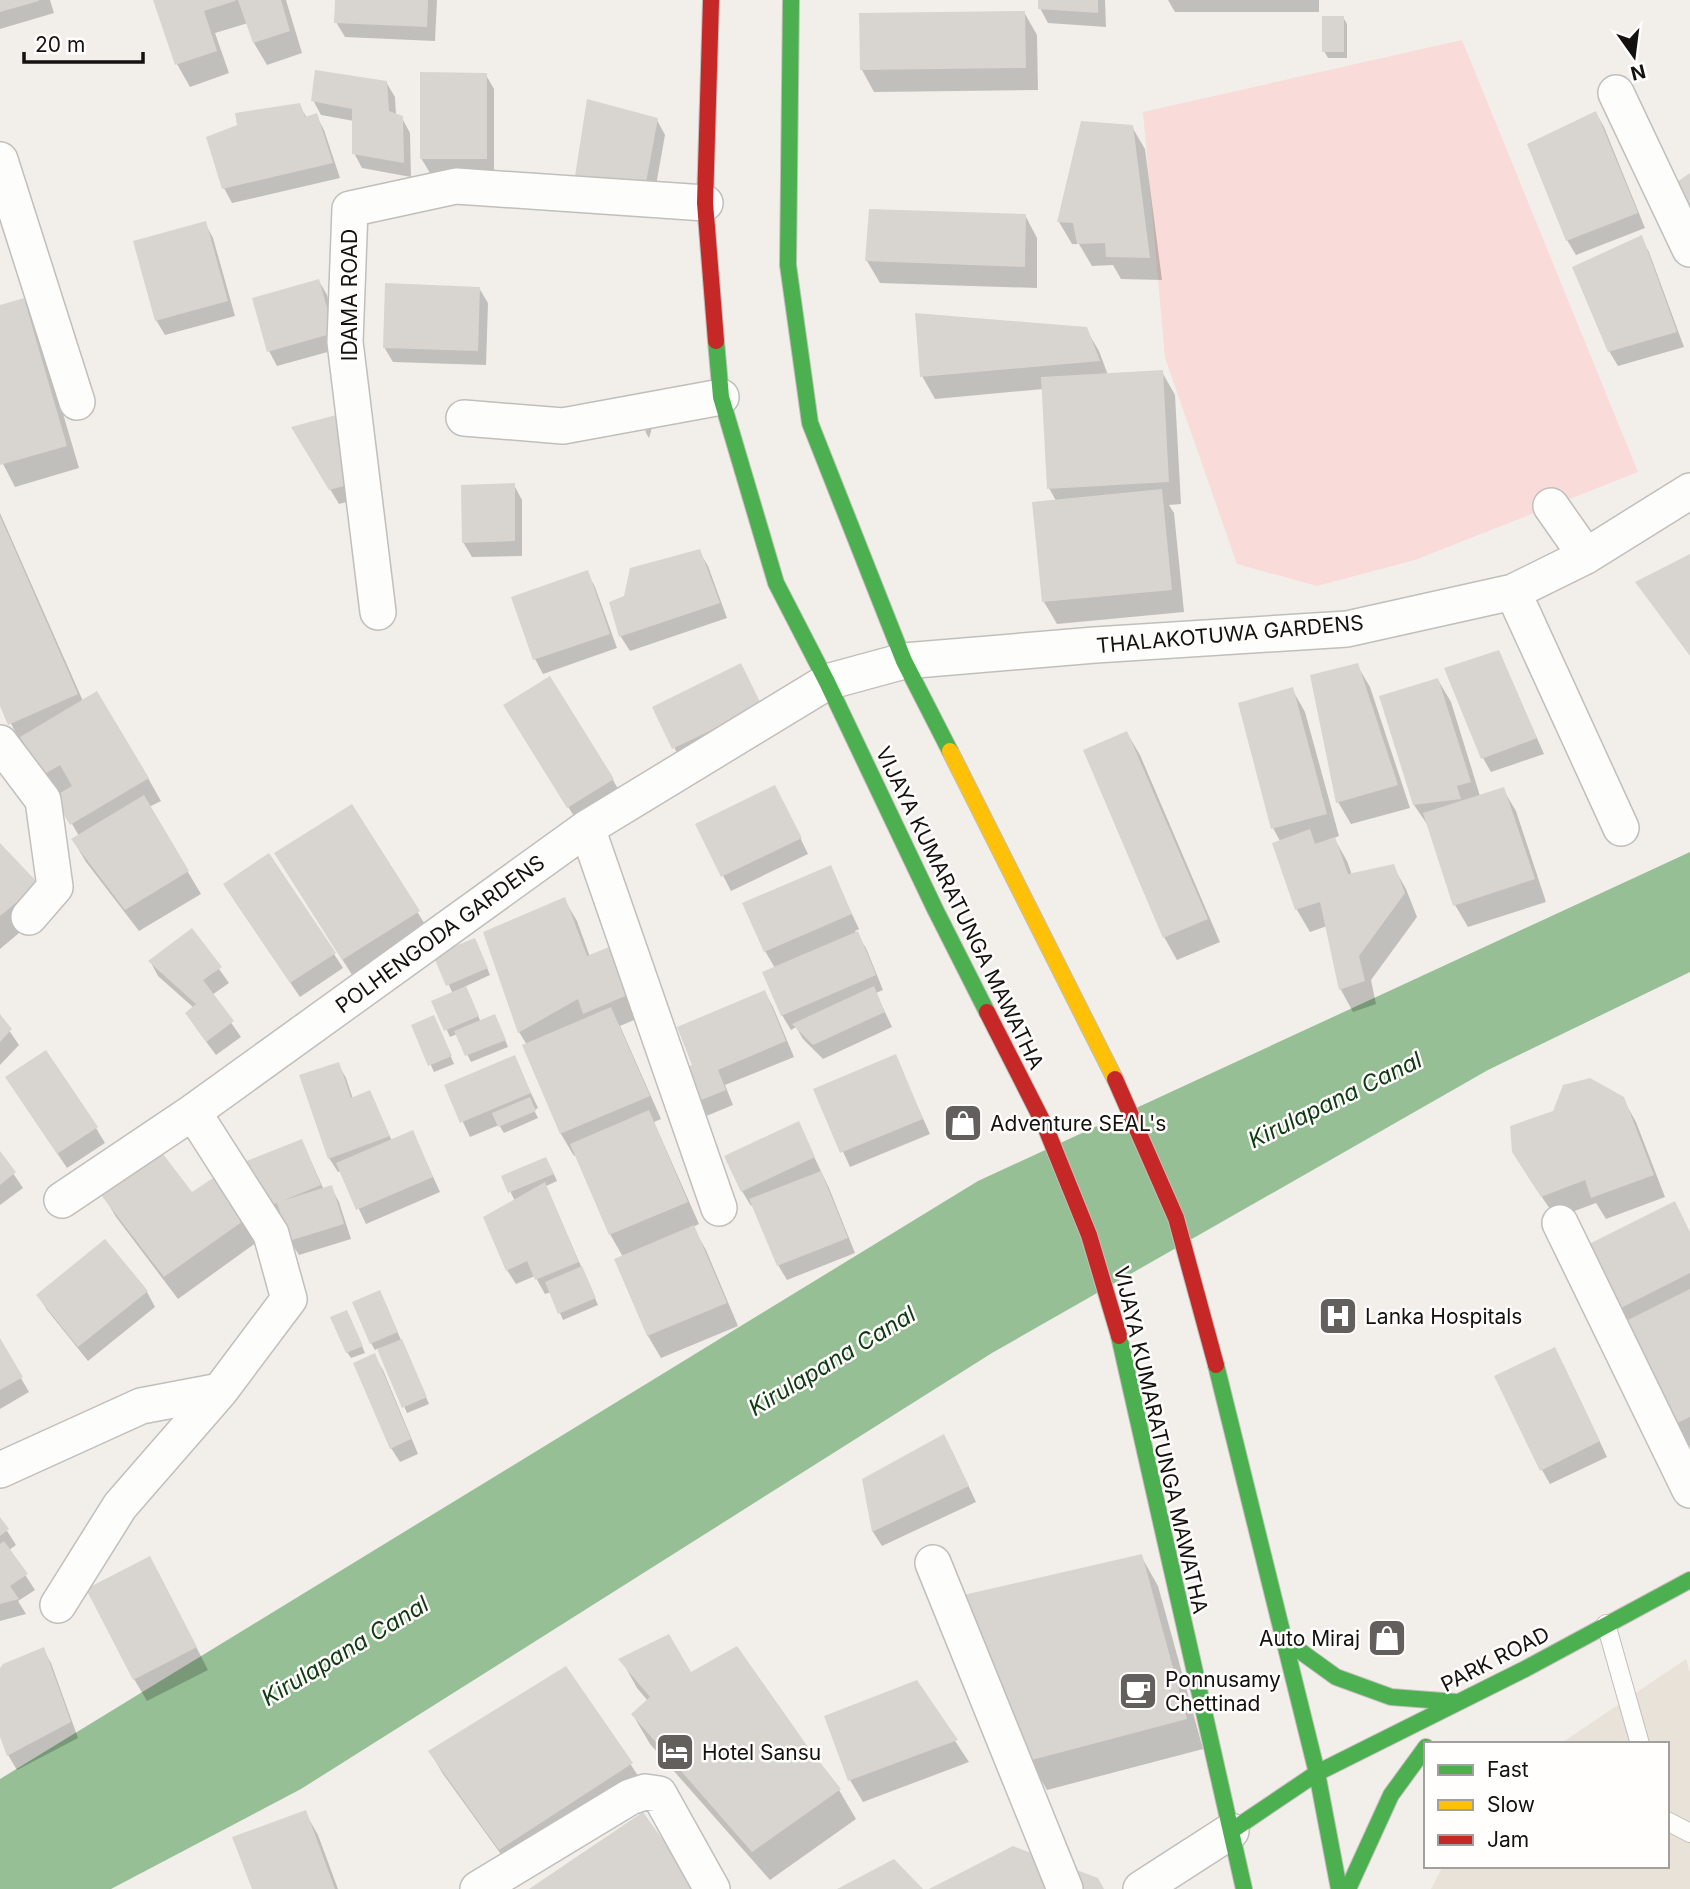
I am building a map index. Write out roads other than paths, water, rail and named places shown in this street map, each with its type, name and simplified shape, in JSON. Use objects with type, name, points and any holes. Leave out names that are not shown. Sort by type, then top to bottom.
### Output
[{"type":"main road","name":"VIJAYA KUMARATUNGA MAWATHA","points":[[711,0],[705,204],[721,397],[776,583],[827,682],[935,909],[1045,1126],[1089,1236],[1119,1337],[1244,1889]]},
{"type":"main road","points":[[791,0],[788,265],[810,423],[904,660],[1115,1079],[1176,1218],[1201,1303],[1317,1773],[1339,1889]]},
{"type":"main road","name":"PARK ROAD","points":[[1231,1832],[1317,1773],[1525,1669],[1690,1580]]},
{"type":"main road","points":[[1282,1638],[1336,1677],[1391,1697],[1458,1702]]},
{"type":"main road","points":[[1429,1742],[1458,1702]]},
{"type":"main road","points":[[1348,1889],[1391,1795],[1424,1749]]},
{"type":"street","points":[[1616,93],[1690,248]]},
{"type":"street","points":[[0,160],[77,402]]},
{"type":"street","name":"IDAMA ROAD","points":[[378,612],[345,342],[350,209],[456,186],[705,204]]},
{"type":"street","points":[[464,418],[564,426],[721,397]]},
{"type":"street","name":"THALAKOTUWA GARDENS","points":[[827,682],[904,660],[1347,629],[1513,592],[1586,556],[1690,491]]},
{"type":"street","points":[[1551,506],[1586,556]]},
{"type":"street","points":[[1513,592],[1621,828]]},
{"type":"street","name":"POLHENGODA GARDENS","points":[[62,1200],[193,1112],[587,828],[827,682]]},
{"type":"street","points":[[0,743],[43,800],[55,887],[29,917]]},
{"type":"street","points":[[587,828],[719,1208]]},
{"type":"street","points":[[58,1605],[120,1506],[220,1391],[289,1299],[271,1234],[193,1112]]},
{"type":"street","points":[[1560,1223],[1690,1490]]},
{"type":"street","points":[[0,1470],[141,1406],[220,1391]]},
{"type":"street","points":[[933,1563],[1065,1889]]},
{"type":"street","points":[[478,1889],[629,1797],[645,1792],[659,1794],[712,1889]]},
{"type":"street","points":[[1141,1889],[1231,1832]]},
{"type":"lane","points":[[1606,1624],[1639,1742]]},
{"type":"lane","points":[[1669,1822],[1690,1833]]},
{"type":"water","name":"Kirulapana Canal","points":[[1690,852],[1690,972],[1488,1070],[992,1353],[301,1789],[111,1889],[0,1889],[0,1779],[978,1181]]},
{"type":"place","name":"Adventure SEAL's","points":[[963,1123]]},
{"type":"place","name":"Lanka Hospitals","points":[[1338,1316]]},
{"type":"place","name":"Auto Miraj","points":[[1387,1638]]},
{"type":"place","name":"Ponnusamy Chettinad","points":[[1138,1691]]},
{"type":"place","name":"Hotel Sansu","points":[[675,1752]]}]
